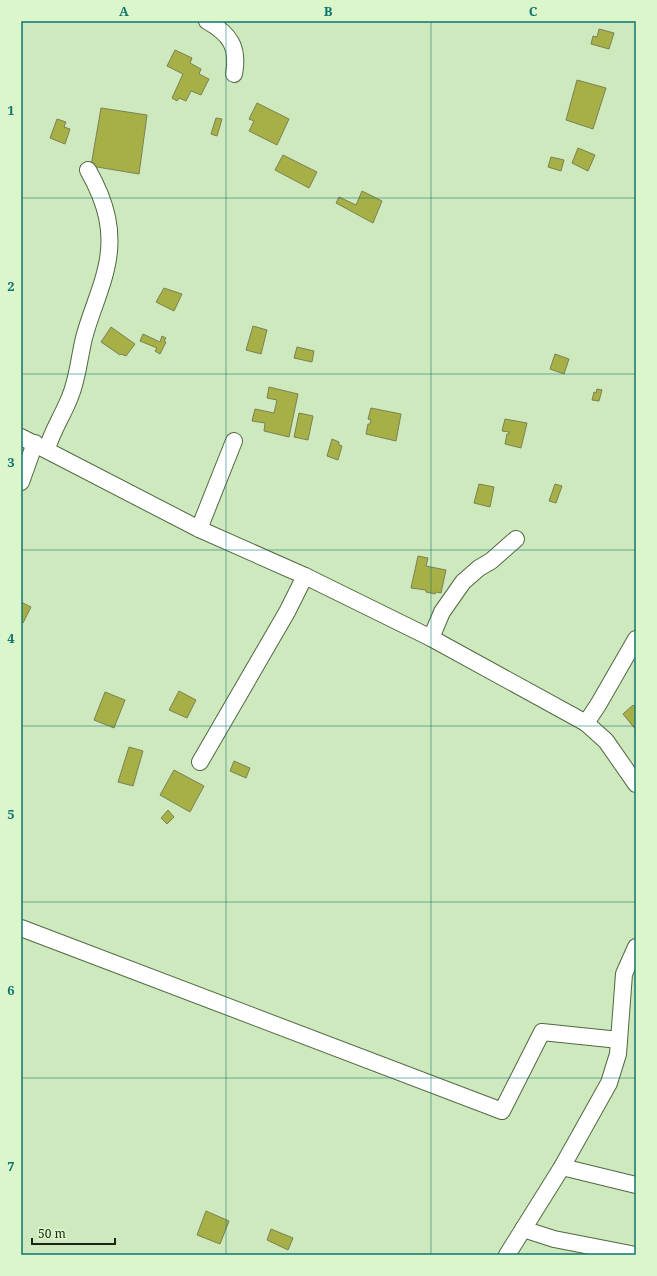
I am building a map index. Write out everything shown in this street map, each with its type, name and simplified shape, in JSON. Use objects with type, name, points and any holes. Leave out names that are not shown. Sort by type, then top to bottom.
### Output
[{"type":"street","points":[[207,21],[222,29],[229,37],[237,59],[234,74]]},
{"type":"street","points":[[34,443],[51,437],[71,395],[77,375],[84,338],[106,269],[109,228],[106,208],[100,190],[88,170]]},
{"type":"street","points":[[199,529],[234,441]]},
{"type":"street","points":[[21,482],[34,443]]},
{"type":"street","points":[[34,443],[199,529],[305,576],[431,638],[586,722],[606,741],[636,784]]},
{"type":"street","points":[[431,638],[442,612],[463,582],[478,568],[491,561],[516,539]]},
{"type":"street","points":[[200,762],[305,576]]},
{"type":"street","points":[[586,722],[598,705],[636,639]]},
{"type":"street","points":[[21,928],[502,1111],[542,1032],[619,1040]]},
{"type":"street","points":[[507,1255],[562,1167],[609,1083],[618,1054],[624,974],[636,947]]},
{"type":"street","points":[[562,1167],[636,1185]]},
{"type":"street","points":[[523,1229],[554,1239],[636,1255]]},
{"type":"building","points":[[599,29],[614,33],[609,49],[591,44],[593,36],[597,37]]},
{"type":"building","points":[[175,50],[192,58],[190,63],[201,69],[199,74],[209,79],[201,95],[191,91],[186,101],[179,98],[177,101],[172,98],[183,74],[167,66]]},
{"type":"building","points":[[577,80],[606,88],[593,129],[566,120]]},
{"type":"building","points":[[257,103],[289,119],[277,145],[249,131],[254,121],[249,119]]},
{"type":"building","points":[[101,108],[147,115],[139,174],[91,166]]},
{"type":"building","points":[[216,118],[222,119],[217,136],[211,134]]},
{"type":"building","points":[[57,119],[66,122],[64,127],[70,129],[65,144],[50,138]]},
{"type":"building","points":[[578,148],[595,155],[588,171],[572,163]]},
{"type":"building","points":[[283,155],[317,172],[309,188],[275,170]]},
{"type":"building","points":[[551,157],[564,160],[561,171],[548,167]]},
{"type":"building","points":[[362,191],[382,201],[373,223],[336,203],[339,197],[356,205]]},
{"type":"building","points":[[164,288],[182,294],[174,311],[156,302]]},
{"type":"building","points":[[253,326],[267,330],[261,354],[246,350]]},
{"type":"building","points":[[111,327],[135,344],[126,356],[120,355],[101,342]]},
{"type":"building","points":[[143,334],[160,342],[162,336],[166,338],[164,341],[166,342],[160,354],[155,351],[157,348],[140,341]]},
{"type":"building","points":[[297,347],[314,351],[312,362],[294,358]]},
{"type":"building","points":[[555,354],[569,359],[564,374],[550,369]]},
{"type":"building","points":[[269,387],[298,394],[289,437],[264,431],[265,423],[252,421],[255,409],[274,413],[277,400],[267,398]]},
{"type":"building","points":[[597,389],[602,390],[599,401],[592,400],[594,392],[596,393]]},
{"type":"building","points":[[371,408],[401,414],[396,441],[366,434],[368,424],[370,424],[371,420],[368,419]]},
{"type":"building","points":[[299,413],[313,416],[308,440],[294,437]]},
{"type":"building","points":[[505,419],[527,423],[521,448],[505,444],[507,434],[509,434],[509,432],[502,431]]},
{"type":"building","points":[[332,439],[339,442],[339,445],[342,446],[338,460],[327,456]]},
{"type":"building","points":[[479,484],[494,487],[490,507],[474,503]]},
{"type":"building","points":[[555,484],[562,486],[556,503],[549,501]]},
{"type":"building","points":[[418,556],[428,558],[426,566],[446,570],[441,593],[436,592],[435,594],[426,592],[426,590],[411,588]]},
{"type":"building","points":[[21,602],[31,607],[23,623],[21,622]]},
{"type":"building","points":[[179,691],[196,700],[187,718],[169,710]]},
{"type":"building","points":[[105,692],[125,700],[114,728],[94,720]]},
{"type":"building","points":[[633,705],[636,708],[636,730],[623,714]]},
{"type":"building","points":[[129,747],[143,751],[133,786],[118,782]]},
{"type":"building","points":[[234,761],[250,768],[246,778],[230,771]]},
{"type":"building","points":[[174,770],[204,786],[190,812],[160,795]]},
{"type":"building","points":[[168,810],[174,817],[167,824],[161,818]]},
{"type":"building","points":[[206,1211],[229,1221],[220,1244],[197,1235]]},
{"type":"building","points":[[271,1229],[293,1238],[288,1250],[267,1240]]}]
